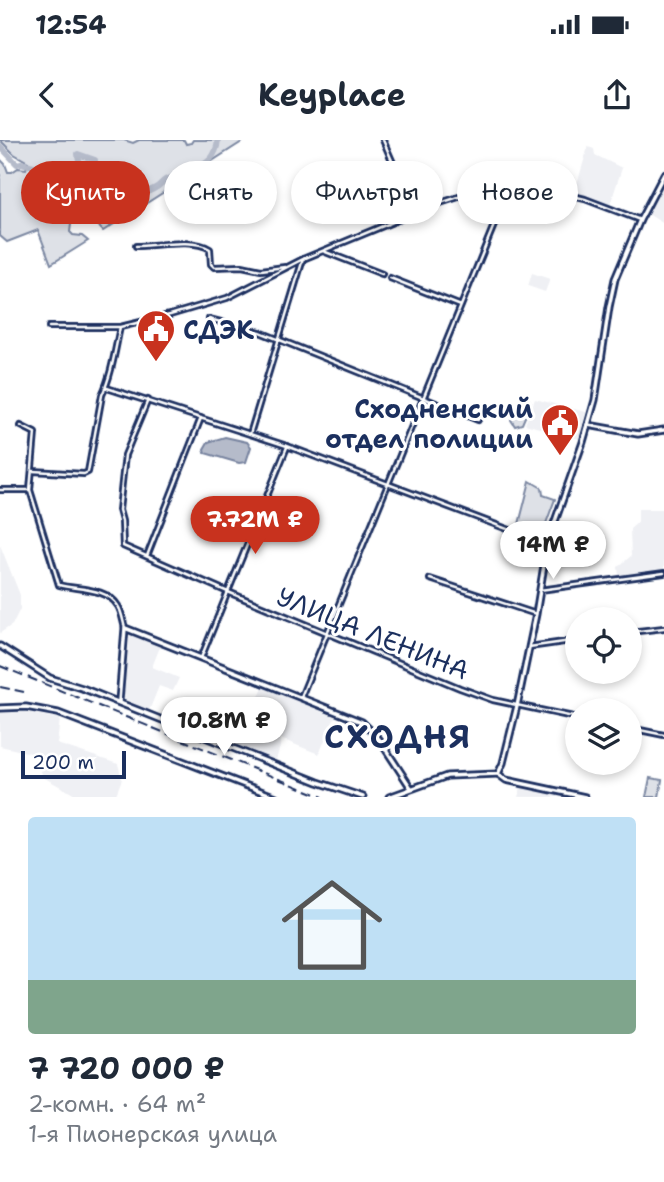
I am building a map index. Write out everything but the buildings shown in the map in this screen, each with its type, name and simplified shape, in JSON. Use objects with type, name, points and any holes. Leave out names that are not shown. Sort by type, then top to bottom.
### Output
[{"type":"street","points":[[383,140],[392,161]]},
{"type":"street","points":[[498,774],[503,764],[517,706],[547,544],[588,425],[600,380],[613,287],[640,220],[664,174]]},
{"type":"street","points":[[578,197],[640,220]]},
{"type":"street","points":[[49,327],[120,327],[228,298],[303,259],[388,224]]},
{"type":"street","points":[[301,697],[494,224]]},
{"type":"street","points":[[136,246],[206,246],[210,249],[211,264],[214,267],[242,266],[261,270],[288,266]]},
{"type":"street","points":[[323,251],[382,274]]},
{"type":"street","points":[[250,435],[303,259]]},
{"type":"street","points":[[390,278],[461,306]]},
{"type":"street","points":[[209,319],[260,332],[478,420]]},
{"type":"street","points":[[33,471],[88,472],[102,395],[107,388],[120,327]]},
{"type":"street","points":[[107,388],[287,446],[547,544]]},
{"type":"street","name":"УЛИЦА ЛЕНИНА","points":[[148,400],[125,455],[119,510],[123,546],[460,688],[517,706],[565,715]]},
{"type":"street","points":[[147,556],[201,418]]},
{"type":"street","points":[[588,425],[638,434],[664,430]]},
{"type":"street","points":[[21,426],[35,433],[30,490],[59,585],[108,596],[118,606],[125,628],[118,702]]},
{"type":"street","points":[[201,658],[287,446]]},
{"type":"street","points":[[0,490],[30,490]]},
{"type":"street","points":[[540,590],[664,573]]},
{"type":"street","points":[[430,579],[536,614]]},
{"type":"street","points":[[125,628],[362,722],[379,739],[411,789]]},
{"type":"street","points":[[642,631],[664,628]]},
{"type":"street","points":[[529,647],[565,642]]},
{"type":"street","points":[[0,646],[50,678],[363,797]]},
{"type":"street","points":[[0,708],[26,707],[58,713],[276,797]]},
{"type":"street","points":[[642,730],[664,735]]},
{"type":"street","points":[[388,797],[447,776],[498,774],[506,780],[585,797]]},
{"type":"shaded area","points":[[0,140],[124,140],[133,143],[139,140],[184,140],[186,144],[193,140],[245,140],[212,161],[164,161],[164,192],[150,201],[150,161],[26,161],[14,154]]},
{"type":"shaded area","points":[[588,147],[594,149],[595,155],[622,168],[610,205],[578,195],[578,181]]},
{"type":"shaded area","points":[[0,159],[8,172],[21,168],[21,224],[71,224],[70,232],[73,235],[82,236],[88,241],[51,264],[38,230],[7,242],[0,236]]},
{"type":"shaded area","points":[[664,183],[664,224],[648,214]]},
{"type":"shaded area","points":[[98,224],[114,224],[103,231]]},
{"type":"shaded area","points":[[532,273],[550,279],[545,292],[528,286]]},
{"type":"shaded area","points":[[523,397],[531,403],[522,424],[515,426],[511,420]]},
{"type":"shaded area","points":[[535,399],[586,412],[579,439],[525,424]]},
{"type":"shaded area","points":[[530,481],[542,488],[543,495],[555,499],[541,537],[518,528]]},
{"type":"shaded area","points":[[638,509],[664,509],[664,570],[619,576],[618,567],[631,556],[630,529],[638,522]]},
{"type":"shaded area","points":[[0,545],[20,595],[20,609],[12,625],[0,633]]},
{"type":"shaded area","points":[[130,634],[160,647],[152,667],[179,678],[173,691],[159,686],[149,711],[123,698]]},
{"type":"shaded area","points":[[263,687],[335,717],[319,754],[281,739],[280,716],[255,706]]},
{"type":"shaded area","points":[[251,708],[279,719],[280,747],[276,760],[238,745]]},
{"type":"shaded area","points":[[15,710],[60,719],[57,744],[118,764],[122,779],[115,797],[79,797],[43,777],[35,754],[0,746],[0,711]]},
{"type":"shaded area","points":[[650,778],[662,780],[659,797],[646,797]]},
{"type":"shaded area","points":[[521,787],[572,797],[518,797]]},
{"type":"water","points":[[225,437],[247,442],[251,447],[246,462],[239,463],[205,453],[208,442]]},
{"type":"waterway","name":"СХОДНЯ","points":[[0,146],[17,164],[59,172],[71,182],[80,167],[78,154],[95,160],[94,204],[100,217],[118,203],[153,190],[166,179],[171,178],[173,183],[177,182],[208,162],[216,150],[218,140]]},
{"type":"railway","points":[[0,666],[323,797]]},
{"type":"railway","points":[[0,687],[24,692]]},
{"type":"place","name":"СДЭК","points":[[156,363]]},
{"type":"place","name":"Сходненский отдел полиции","points":[[560,457]]},
{"type":"district","name":"СХОДНЯ","points":[[398,736]]}]
